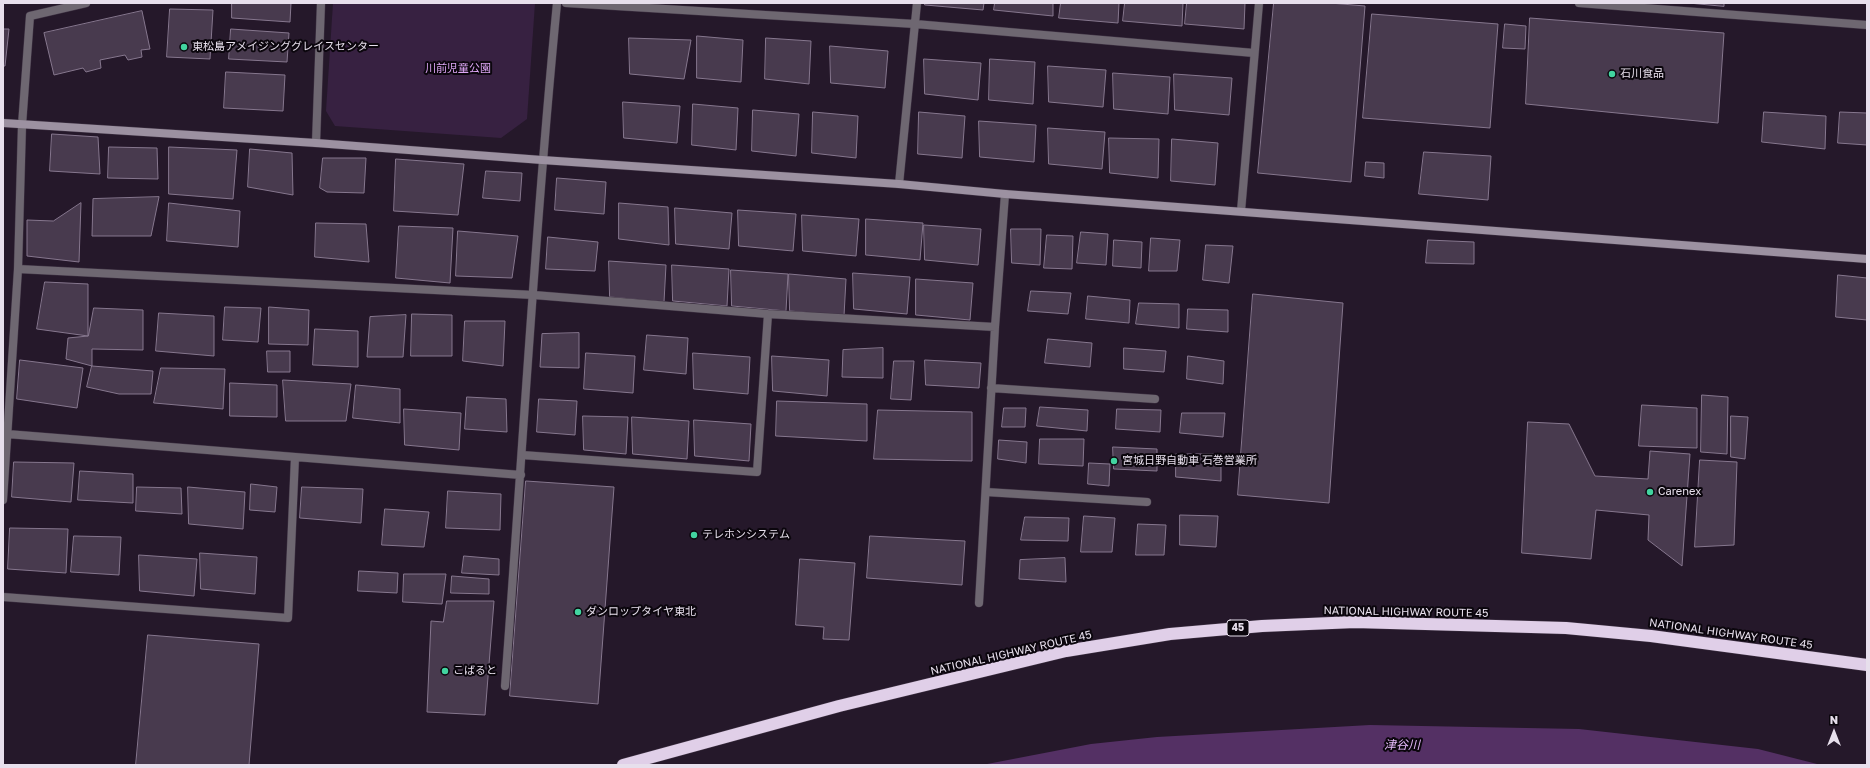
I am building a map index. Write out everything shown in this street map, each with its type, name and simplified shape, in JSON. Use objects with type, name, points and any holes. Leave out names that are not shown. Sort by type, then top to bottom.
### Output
[{"type":"highway","name":"NATIONAL HIGHWAY ROUTE 45","points":[[624,765],[839,706],[1066,651],[1170,634],[1262,626],[1355,622],[1566,628],[1651,636],[1867,665]]},
{"type":"street","points":[[3,500],[18,268],[22,125],[30,16],[86,3]]},
{"type":"street","points":[[316,143],[321,3]]},
{"type":"street","points":[[505,686],[534,295],[542,160],[556,3]]},
{"type":"street","points":[[566,3],[915,24],[1254,53]]},
{"type":"street","points":[[899,184],[917,3]]},
{"type":"street","points":[[1241,211],[1259,3]]},
{"type":"street","points":[[1579,3],[1867,25]]},
{"type":"street","points":[[3,123],[316,143],[899,184],[1005,194],[1867,259]]},
{"type":"street","points":[[979,603],[991,388],[1005,194]]},
{"type":"street","points":[[18,268],[534,295],[768,314],[995,327]]},
{"type":"street","points":[[522,455],[757,472],[768,314]]},
{"type":"street","points":[[991,388],[1155,399]]},
{"type":"street","points":[[7,434],[521,475]]},
{"type":"street","points":[[3,597],[288,618],[295,457]]},
{"type":"street","points":[[986,492],[1147,502]]},
{"type":"green space","name":"川前児童公園","points":[[333,3],[535,3],[527,119],[501,138],[335,126],[326,111]]},
{"type":"water","name":"津谷川","points":[[1370,725],[1579,729],[1758,749],[1821,765],[982,765],[1091,744],[1157,737]]},
{"type":"building","points":[[232,3],[291,3],[290,22],[232,18]]},
{"type":"building","points":[[925,3],[984,3],[983,10],[925,5]]},
{"type":"building","points":[[995,3],[1053,3],[1053,16],[994,10]]},
{"type":"building","points":[[1061,3],[1119,3],[1118,23],[1059,18]]},
{"type":"building","points":[[1125,3],[1183,3],[1182,26],[1123,21]]},
{"type":"building","points":[[1187,3],[1245,3],[1244,29],[1185,24]]},
{"type":"building","points":[[1274,3],[1330,3],[1365,6],[1351,182],[1258,173]]},
{"type":"building","points":[[1689,3],[1724,3],[1724,6]]},
{"type":"building","points":[[170,9],[213,10],[210,59],[167,57]]},
{"type":"building","points":[[142,11],[150,49],[141,50],[142,57],[128,60],[125,55],[100,60],[101,68],[86,72],[83,68],[54,75],[44,33]]},
{"type":"building","points":[[1372,14],[1498,24],[1490,128],[1363,118]]},
{"type":"building","points":[[1530,18],[1724,33],[1718,123],[1526,104]]},
{"type":"building","points":[[1505,24],[1526,26],[1525,49],[1503,48]]},
{"type":"building","points":[[3,29],[9,29],[5,66],[3,66]]},
{"type":"building","points":[[231,29],[289,33],[287,62],[229,59]]},
{"type":"building","points":[[697,36],[743,40],[741,82],[697,78]]},
{"type":"building","points":[[629,38],[691,40],[684,79],[630,74]]},
{"type":"building","points":[[766,38],[811,41],[809,84],[765,79]]},
{"type":"building","points":[[830,46],[888,51],[885,88],[831,83]]},
{"type":"building","points":[[924,59],[981,63],[978,100],[925,94]]},
{"type":"building","points":[[990,59],[1035,62],[1033,104],[989,100]]},
{"type":"building","points":[[1048,66],[1106,70],[1103,107],[1049,102]]},
{"type":"building","points":[[226,72],[285,75],[283,111],[224,108]]},
{"type":"building","points":[[1113,73],[1170,77],[1168,114],[1114,109]]},
{"type":"building","points":[[1174,74],[1232,78],[1229,115],[1175,110]]},
{"type":"building","points":[[623,102],[680,106],[677,143],[624,138]]},
{"type":"building","points":[[693,104],[738,108],[736,150],[692,145]]},
{"type":"building","points":[[753,110],[799,114],[796,156],[752,151]]},
{"type":"building","points":[[813,112],[858,116],[856,158],[812,153]]},
{"type":"building","points":[[919,112],[965,116],[962,158],[918,154]]},
{"type":"building","points":[[1764,112],[1826,116],[1825,149],[1762,142]]},
{"type":"building","points":[[1840,112],[1867,113],[1867,145],[1838,143]]},
{"type":"building","points":[[979,121],[1036,125],[1034,162],[980,157]]},
{"type":"building","points":[[1048,128],[1105,132],[1102,169],[1049,164]]},
{"type":"building","points":[[52,134],[98,137],[100,174],[50,171]]},
{"type":"building","points":[[1109,138],[1159,139],[1158,178],[1110,173]]},
{"type":"building","points":[[1172,139],[1218,143],[1215,185],[1171,181]]},
{"type":"building","points":[[109,147],[157,148],[158,179],[108,178]]},
{"type":"building","points":[[169,147],[237,150],[233,199],[169,194]]},
{"type":"building","points":[[250,149],[292,153],[293,195],[248,187]]},
{"type":"building","points":[[1424,152],[1491,156],[1488,200],[1419,194]]},
{"type":"building","points":[[323,158],[366,158],[364,193],[327,192],[320,188]]},
{"type":"building","points":[[396,159],[464,164],[458,215],[394,211]]},
{"type":"building","points":[[1366,162],[1384,163],[1384,178],[1365,176]]},
{"type":"building","points":[[486,171],[522,173],[520,201],[483,198]]},
{"type":"building","points":[[557,178],[606,182],[604,214],[555,210]]},
{"type":"building","points":[[159,197],[151,236],[92,236],[93,199]]},
{"type":"building","points":[[81,203],[79,262],[27,256],[27,220],[53,221]]},
{"type":"building","points":[[169,203],[240,211],[238,247],[167,241]]},
{"type":"building","points":[[619,203],[668,207],[669,245],[619,239]]},
{"type":"building","points":[[675,208],[732,213],[729,249],[676,244]]},
{"type":"building","points":[[738,210],[796,214],[793,251],[739,246]]},
{"type":"building","points":[[802,215],[859,219],[856,256],[803,251]]},
{"type":"building","points":[[866,219],[923,223],[920,260],[866,255]]},
{"type":"building","points":[[316,223],[366,224],[369,262],[315,257]]},
{"type":"building","points":[[924,225],[981,229],[978,265],[925,260]]},
{"type":"building","points":[[399,226],[453,228],[450,283],[396,278]]},
{"type":"building","points":[[1011,229],[1041,229],[1040,265],[1012,263]]},
{"type":"building","points":[[458,231],[518,236],[512,278],[456,276]]},
{"type":"building","points":[[1081,232],[1108,234],[1106,265],[1077,263]]},
{"type":"building","points":[[1047,235],[1073,236],[1072,269],[1044,268]]},
{"type":"building","points":[[548,237],[598,242],[595,271],[546,269]]},
{"type":"building","points":[[1151,238],[1180,240],[1177,271],[1149,271]]},
{"type":"building","points":[[1114,240],[1142,242],[1141,268],[1113,266]]},
{"type":"building","points":[[1428,240],[1474,242],[1474,264],[1426,263]]},
{"type":"building","points":[[1206,245],[1233,246],[1229,283],[1203,280]]},
{"type":"building","points":[[609,261],[666,265],[664,302],[610,297]]},
{"type":"building","points":[[672,265],[729,269],[727,306],[673,301]]},
{"type":"building","points":[[731,270],[788,274],[786,311],[732,306]]},
{"type":"building","points":[[853,273],[910,277],[907,314],[854,309]]},
{"type":"building","points":[[789,274],[846,279],[844,316],[790,311]]},
{"type":"building","points":[[1838,275],[1867,278],[1867,320],[1836,317]]},
{"type":"building","points":[[916,279],[973,283],[970,320],[916,315]]},
{"type":"building","points":[[45,282],[88,284],[88,336],[37,329]]},
{"type":"building","points":[[1031,291],[1071,293],[1068,314],[1028,311]]},
{"type":"building","points":[[1253,294],[1343,303],[1329,503],[1238,495]]},
{"type":"building","points":[[1088,296],[1130,300],[1129,323],[1086,319]]},
{"type":"building","points":[[1139,303],[1179,304],[1179,328],[1136,324]]},
{"type":"building","points":[[225,307],[261,308],[258,342],[223,340]]},
{"type":"building","points":[[269,307],[309,310],[308,345],[269,344]]},
{"type":"building","points":[[94,308],[143,310],[143,350],[92,349],[92,366],[66,359],[68,338],[88,336]]},
{"type":"building","points":[[1188,309],[1228,310],[1228,332],[1187,329]]},
{"type":"building","points":[[159,313],[214,316],[214,356],[156,351]]},
{"type":"building","points":[[412,314],[452,315],[452,356],[411,356]]},
{"type":"building","points":[[406,315],[403,357],[367,357],[370,317]]},
{"type":"building","points":[[465,321],[505,321],[503,366],[463,361]]},
{"type":"building","points":[[315,329],[358,331],[358,367],[313,365]]},
{"type":"building","points":[[579,333],[579,368],[540,367],[542,334]]},
{"type":"building","points":[[647,335],[688,338],[686,374],[644,370]]},
{"type":"building","points":[[1048,339],[1092,343],[1090,367],[1045,363]]},
{"type":"building","points":[[883,348],[883,378],[842,377],[843,350]]},
{"type":"building","points":[[1124,348],[1166,351],[1164,372],[1124,369]]},
{"type":"building","points":[[267,351],[290,351],[290,372],[268,372]]},
{"type":"building","points":[[586,353],[635,356],[633,393],[584,389]]},
{"type":"building","points":[[693,353],[750,357],[748,394],[694,389]]},
{"type":"building","points":[[772,356],[829,360],[827,396],[773,391]]},
{"type":"building","points":[[1188,356],[1224,361],[1223,384],[1187,379]]},
{"type":"building","points":[[20,360],[83,368],[77,408],[17,399]]},
{"type":"building","points":[[925,360],[981,363],[979,388],[926,385]]},
{"type":"building","points":[[894,361],[914,361],[911,400],[891,399]]},
{"type":"building","points":[[92,366],[153,371],[151,394],[119,394],[87,387]]},
{"type":"building","points":[[161,368],[225,369],[223,409],[154,403]]},
{"type":"building","points":[[283,380],[351,384],[346,421],[286,421]]},
{"type":"building","points":[[230,383],[277,385],[277,417],[230,416]]},
{"type":"building","points":[[356,385],[400,389],[400,423],[353,418]]},
{"type":"building","points":[[1702,395],[1728,397],[1727,454],[1701,452]]},
{"type":"building","points":[[467,397],[506,399],[507,432],[465,429]]},
{"type":"building","points":[[539,399],[577,401],[575,435],[537,432]]},
{"type":"building","points":[[777,401],[867,404],[867,441],[776,436]]},
{"type":"building","points":[[1642,405],[1697,408],[1697,448],[1639,446]]},
{"type":"building","points":[[1040,407],[1088,410],[1087,431],[1037,426]]},
{"type":"building","points":[[1004,408],[1026,408],[1025,427],[1002,427]]},
{"type":"building","points":[[404,409],[461,413],[459,450],[405,445]]},
{"type":"building","points":[[1117,409],[1161,410],[1160,432],[1116,429]]},
{"type":"building","points":[[878,410],[972,412],[972,461],[874,459]]},
{"type":"building","points":[[1182,413],[1225,413],[1223,437],[1180,433]]},
{"type":"building","points":[[583,416],[628,417],[626,454],[584,450]]},
{"type":"building","points":[[1731,416],[1748,417],[1745,459],[1731,457]]},
{"type":"building","points":[[632,417],[689,421],[687,459],[633,454]]},
{"type":"building","points":[[694,420],[751,424],[749,461],[695,456]]},
{"type":"building","points":[[1528,422],[1569,424],[1595,476],[1648,479],[1650,451],[1690,454],[1682,566],[1648,540],[1649,515],[1596,510],[1591,559],[1522,553]]},
{"type":"building","points":[[1040,439],[1084,439],[1083,466],[1039,464]]},
{"type":"building","points":[[999,440],[1027,442],[1026,463],[998,459]]},
{"type":"building","points":[[1113,447],[1157,449],[1157,471],[1114,469]]},
{"type":"building","points":[[1176,454],[1221,454],[1221,481],[1176,477]]},
{"type":"building","points":[[1700,460],[1737,462],[1734,545],[1695,547]]},
{"type":"building","points":[[14,462],[74,463],[71,502],[12,497]]},
{"type":"building","points":[[1089,463],[1110,464],[1109,486],[1088,484]]},
{"type":"building","points":[[80,471],[133,474],[133,503],[78,500]]},
{"type":"building","points":[[526,481],[614,487],[598,704],[510,696]]},
{"type":"building","points":[[251,484],[277,487],[275,512],[250,510]]},
{"type":"building","points":[[137,487],[181,488],[182,514],[136,511]]},
{"type":"building","points":[[188,487],[245,492],[243,529],[189,524]]},
{"type":"building","points":[[302,487],[363,489],[361,523],[300,518]]},
{"type":"building","points":[[448,491],[501,494],[500,530],[446,528]]},
{"type":"building","points":[[385,509],[429,512],[424,547],[382,545]]},
{"type":"building","points":[[1180,515],[1218,516],[1216,547],[1180,545]]},
{"type":"building","points":[[1084,516],[1115,518],[1112,552],[1081,552]]},
{"type":"building","points":[[1025,517],[1069,518],[1068,541],[1021,540]]},
{"type":"building","points":[[1138,524],[1166,525],[1164,555],[1136,555]]},
{"type":"building","points":[[10,528],[68,529],[66,573],[8,569]]},
{"type":"building","points":[[74,536],[121,537],[119,575],[71,572]]},
{"type":"building","points":[[870,536],[965,541],[962,585],[867,578]]},
{"type":"building","points":[[200,553],[257,557],[255,594],[201,589]]},
{"type":"building","points":[[139,555],[197,559],[194,596],[140,591]]},
{"type":"building","points":[[464,556],[499,559],[499,575],[462,573]]},
{"type":"building","points":[[1065,558],[1066,582],[1019,579],[1020,560]]},
{"type":"building","points":[[800,559],[855,563],[849,640],[823,639],[824,627],[796,625]]},
{"type":"building","points":[[359,571],[398,573],[397,593],[358,591]]},
{"type":"building","points":[[404,574],[446,574],[442,604],[403,602]]},
{"type":"building","points":[[452,576],[489,579],[489,594],[451,593]]},
{"type":"building","points":[[447,601],[494,601],[485,715],[427,712],[431,621],[443,622]]},
{"type":"building","points":[[148,635],[259,644],[249,765],[136,765]]},
{"type":"place","name":"東松島アメイジンググレイスセンター","points":[[184,47]]},
{"type":"place","name":"石川食品","points":[[1612,74]]},
{"type":"place","name":"宮城日野自動車 石巻営業所","points":[[1114,461]]},
{"type":"place","name":"Carenex","points":[[1650,492]]},
{"type":"place","name":"テレホンシステム","points":[[694,535]]},
{"type":"place","name":"ダンロップタイヤ東北","points":[[578,612]]},
{"type":"place","name":"こばると","points":[[445,671]]}]
